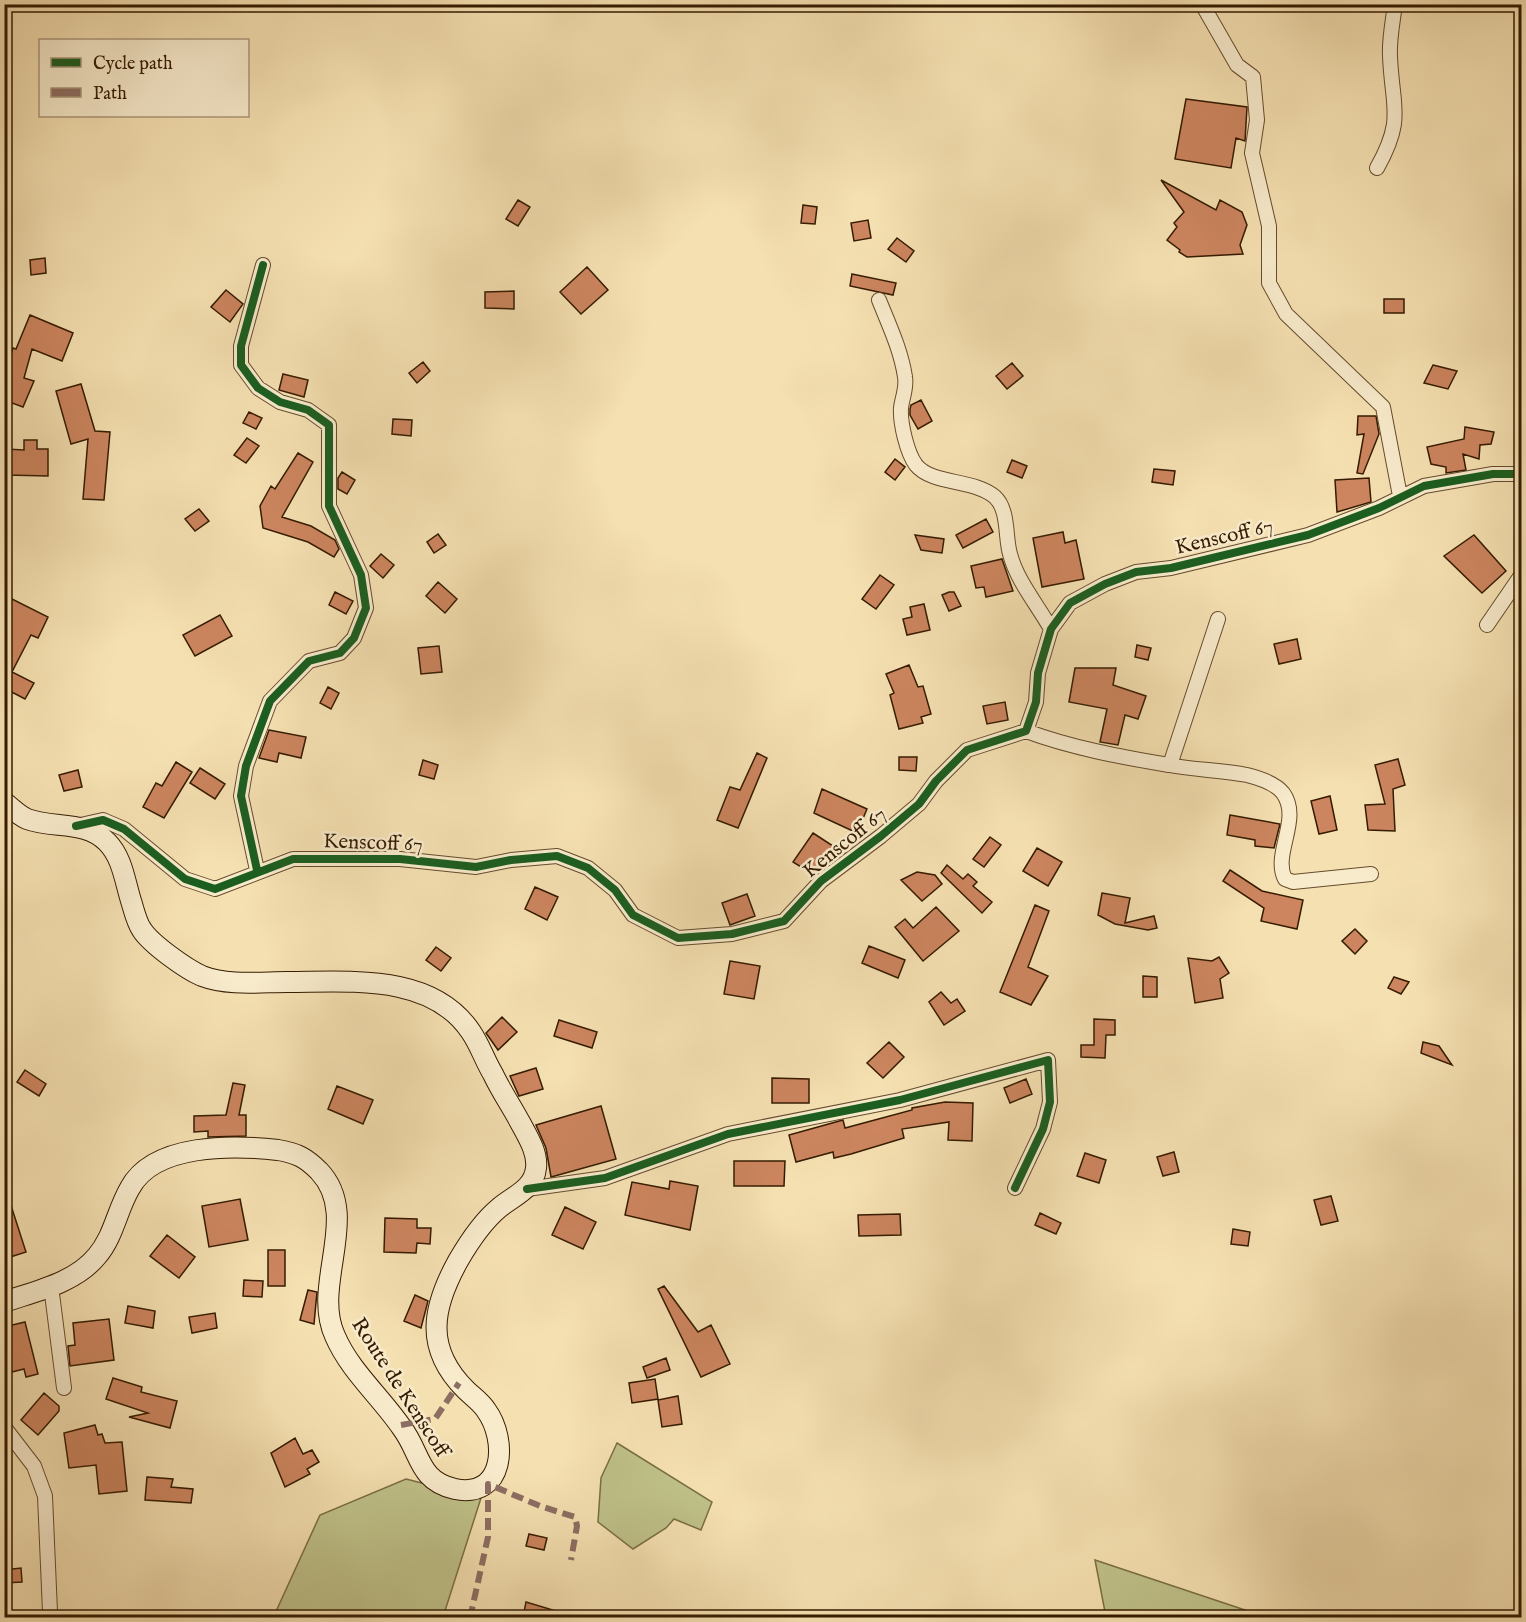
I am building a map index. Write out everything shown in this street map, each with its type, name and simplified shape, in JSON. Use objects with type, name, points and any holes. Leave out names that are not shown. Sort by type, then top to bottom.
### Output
[{"type":"main road","points":[[4,802],[21,817],[43,824],[76,826],[96,834],[110,844],[122,867],[142,931],[172,957],[204,976],[238,982],[353,982],[418,989],[448,1006],[471,1031],[534,1152],[536,1171],[527,1189]]},
{"type":"main road","name":"Route de Kenscoff","points":[[4,1302],[73,1276],[96,1257],[113,1230],[131,1185],[147,1167],[167,1156],[243,1148],[280,1150],[303,1155],[326,1178],[334,1194],[336,1220],[327,1299],[333,1334],[382,1405],[401,1425],[412,1443],[423,1471],[450,1488],[477,1491],[488,1484],[499,1464],[497,1435],[487,1411],[459,1383],[443,1360],[435,1334],[436,1313],[442,1289],[468,1243],[496,1210],[527,1189]]},
{"type":"street","points":[[1202,4],[1237,65],[1253,77],[1257,120],[1252,153],[1269,226],[1269,283],[1286,314],[1383,407],[1400,496]]},
{"type":"street","points":[[1377,168],[1395,128],[1396,108],[1390,53],[1395,4]]},
{"type":"street","points":[[257,870],[241,796],[246,766],[270,701],[309,661],[340,653],[354,638],[366,608],[361,575],[329,506],[328,425],[308,410],[280,402],[258,388],[241,365],[241,346],[263,265]]},
{"type":"street","points":[[879,300],[902,358],[906,380],[902,420],[917,466],[929,474],[984,489],[997,499],[1002,508],[1009,551],[1016,573],[1051,629]]},
{"type":"street","name":"Kenscoff 67","points":[[76,826],[103,820],[124,829],[184,879],[215,889],[257,870],[293,859],[400,859],[476,867],[511,860],[557,856],[588,868],[615,890],[633,915],[678,938],[732,934],[784,921],[821,880],[881,836],[918,804],[936,781],[967,750],[1026,731],[1036,702],[1038,673],[1051,629],[1070,603],[1105,584],[1136,573],[1171,568],[1308,535],[1379,508],[1424,486],[1493,474],[1521,474]]},
{"type":"street","points":[[1487,625],[1521,574]]},
{"type":"street","points":[[1170,765],[1218,619]]},
{"type":"street","points":[[1026,731],[1063,745],[1170,765],[1248,776],[1271,783],[1283,794],[1289,824],[1282,870],[1288,880],[1371,874]]},
{"type":"street","points":[[527,1189],[604,1178],[728,1134],[900,1100],[1048,1060],[1050,1102],[1042,1129],[1015,1188]]},
{"type":"street","points":[[51,1286],[64,1388]]},
{"type":"street","points":[[4,1427],[34,1466],[45,1496],[50,1612]]},
{"type":"green space","points":[[617,1443],[712,1502],[701,1530],[674,1519],[666,1528],[633,1549],[598,1522],[601,1478]]},
{"type":"green space","points":[[406,1479],[481,1498],[443,1617],[273,1618],[320,1515]]},
{"type":"green space","points":[[1095,1560],[1266,1617],[1106,1617]]},
{"type":"building","points":[[1186,99],[1247,107],[1245,141],[1236,138],[1231,168],[1175,159]]},
{"type":"building","points":[[1161,180],[1216,210],[1220,200],[1242,212],[1247,225],[1240,245],[1243,254],[1187,257],[1179,252],[1180,250],[1167,240],[1177,227],[1174,223],[1184,212]]},
{"type":"building","points":[[518,200],[530,207],[518,226],[506,219]]},
{"type":"building","points":[[803,205],[817,207],[815,224],[801,223]]},
{"type":"building","points":[[868,220],[871,238],[854,241],[851,223]]},
{"type":"building","points":[[897,238],[914,251],[906,262],[888,249]]},
{"type":"building","points":[[45,258],[46,273],[31,275],[30,260]]},
{"type":"building","points":[[587,267],[608,290],[581,314],[560,292]]},
{"type":"building","points":[[852,274],[896,283],[893,295],[850,286]]},
{"type":"building","points":[[226,290],[243,304],[230,322],[211,307]]},
{"type":"building","points":[[514,291],[514,309],[485,308],[485,292]]},
{"type":"building","points":[[1384,299],[1404,299],[1404,313],[1384,313]]},
{"type":"building","points":[[30,315],[73,333],[62,361],[32,349],[24,378],[34,381],[23,407],[4,400],[4,384],[10,372],[6,371],[13,348],[16,349]]},
{"type":"building","points":[[423,362],[430,371],[417,383],[409,373]]},
{"type":"building","points":[[1012,363],[1023,376],[1007,389],[996,376]]},
{"type":"building","points":[[1433,365],[1457,371],[1448,389],[1424,383]]},
{"type":"building","points":[[283,374],[308,380],[304,397],[279,390]]},
{"type":"building","points":[[81,384],[95,431],[110,432],[104,500],[83,499],[88,439],[71,444],[56,391]]},
{"type":"building","points":[[921,400],[932,421],[918,429],[910,415],[910,409],[911,405]]},
{"type":"building","points":[[249,412],[262,418],[256,429],[243,423]]},
{"type":"building","points":[[1358,416],[1376,416],[1379,434],[1363,474],[1357,473],[1364,434],[1357,435]]},
{"type":"building","points":[[393,419],[412,420],[411,436],[392,434]]},
{"type":"building","points":[[1465,427],[1494,432],[1491,444],[1480,445],[1479,459],[1463,454],[1466,470],[1446,473],[1446,467],[1431,464],[1427,447],[1464,439]]},
{"type":"building","points":[[247,438],[259,446],[246,463],[234,455]]},
{"type":"building","points":[[24,440],[37,440],[37,449],[48,449],[48,476],[6,475],[6,449],[24,450]]},
{"type":"building","points":[[298,453],[313,462],[282,517],[311,526],[335,540],[339,549],[334,557],[308,542],[263,528],[260,506],[271,486],[275,489]]},
{"type":"building","points":[[895,459],[905,467],[895,480],[885,472]]},
{"type":"building","points":[[1012,460],[1027,466],[1022,478],[1007,472]]},
{"type":"building","points":[[1154,469],[1175,471],[1173,485],[1152,482]]},
{"type":"building","points":[[342,472],[355,480],[347,494],[338,489],[338,478]]},
{"type":"building","points":[[1369,478],[1371,502],[1337,512],[1335,480]]},
{"type":"building","points":[[199,509],[209,521],[195,531],[185,519]]},
{"type":"building","points":[[986,519],[993,532],[963,548],[956,535]]},
{"type":"building","points":[[1063,532],[1065,543],[1076,540],[1084,579],[1042,587],[1033,538]]},
{"type":"building","points":[[438,534],[446,545],[434,553],[427,542]]},
{"type":"building","points":[[915,535],[944,539],[942,553],[921,550]]},
{"type":"building","points":[[1474,535],[1506,571],[1482,593],[1444,556]]},
{"type":"building","points":[[381,554],[394,565],[383,578],[370,566]]},
{"type":"building","points":[[1002,559],[1013,591],[986,597],[984,587],[976,588],[971,566]]},
{"type":"building","points":[[880,575],[894,585],[876,609],[862,599]]},
{"type":"building","points":[[438,582],[457,599],[445,613],[426,596]]},
{"type":"building","points":[[335,592],[353,601],[346,614],[329,605]]},
{"type":"building","points":[[954,592],[961,606],[949,611],[942,595]]},
{"type":"building","points":[[4,595],[48,617],[38,638],[31,635],[12,672],[34,683],[25,699],[4,688]]},
{"type":"building","points":[[924,604],[930,630],[907,635],[903,619],[912,617],[910,607]]},
{"type":"building","points":[[220,615],[232,636],[195,656],[183,635]]},
{"type":"building","points":[[1297,639],[1301,659],[1279,664],[1274,644]]},
{"type":"building","points":[[1137,645],[1151,648],[1148,660],[1135,657]]},
{"type":"building","points":[[439,646],[442,672],[421,674],[418,648]]},
{"type":"building","points":[[909,665],[918,687],[923,686],[931,714],[921,717],[923,723],[899,729],[890,695],[894,693],[886,674]]},
{"type":"building","points":[[1075,668],[1116,668],[1113,685],[1146,696],[1138,719],[1125,715],[1118,745],[1100,742],[1107,709],[1069,702]]},
{"type":"building","points":[[328,687],[339,693],[331,709],[320,703]]},
{"type":"building","points":[[1005,702],[1008,720],[987,724],[983,706]]},
{"type":"building","points":[[269,730],[306,737],[301,758],[279,753],[277,762],[259,758]]},
{"type":"building","points":[[757,753],[767,758],[738,828],[717,820],[730,787],[740,790]]},
{"type":"building","points":[[899,757],[917,757],[916,771],[899,770]]},
{"type":"building","points":[[1398,759],[1405,785],[1393,789],[1395,831],[1368,830],[1365,805],[1385,804],[1375,765]]},
{"type":"building","points":[[423,760],[438,765],[434,779],[419,775]]},
{"type":"building","points":[[176,762],[192,772],[164,818],[143,807],[156,783],[162,786]]},
{"type":"building","points":[[200,768],[225,784],[215,799],[190,783]]},
{"type":"building","points":[[78,770],[82,787],[64,791],[59,775]]},
{"type":"building","points":[[822,789],[867,809],[857,833],[814,813]]},
{"type":"building","points":[[1330,796],[1337,830],[1319,834],[1311,801]]},
{"type":"building","points":[[1230,815],[1280,824],[1274,848],[1255,846],[1255,840],[1227,835]]},
{"type":"building","points":[[813,833],[836,848],[814,875],[793,862]]},
{"type":"building","points":[[990,837],[1001,845],[984,867],[973,859]]},
{"type":"building","points":[[1037,848],[1062,862],[1048,886],[1023,871]]},
{"type":"building","points":[[947,865],[963,879],[968,874],[977,882],[973,886],[992,902],[982,913],[941,873]]},
{"type":"building","points":[[1230,870],[1262,891],[1303,900],[1297,929],[1261,921],[1264,908],[1223,881]]},
{"type":"building","points":[[917,872],[935,875],[942,884],[922,901],[901,880]]},
{"type":"building","points":[[535,887],[558,897],[547,920],[525,909]]},
{"type":"building","points":[[1102,893],[1130,898],[1125,923],[1154,916],[1157,928],[1148,930],[1115,924],[1098,915]]},
{"type":"building","points":[[747,894],[755,916],[730,925],[722,903]]},
{"type":"building","points":[[1035,905],[1049,911],[1028,967],[1048,976],[1031,1005],[1000,992]]},
{"type":"building","points":[[936,907],[959,931],[923,961],[895,927],[905,919],[913,928]]},
{"type":"building","points":[[1355,929],[1367,941],[1355,954],[1342,941]]},
{"type":"building","points":[[869,946],[905,960],[898,978],[862,963]]},
{"type":"building","points":[[436,947],[451,958],[441,971],[426,960]]},
{"type":"building","points":[[1219,957],[1229,973],[1220,979],[1223,998],[1195,1003],[1188,958],[1212,961]]},
{"type":"building","points":[[730,961],[760,966],[754,999],[724,994]]},
{"type":"building","points":[[1143,976],[1157,977],[1157,997],[1143,997]]},
{"type":"building","points":[[1394,977],[1409,982],[1401,994],[1388,988]]},
{"type":"building","points":[[941,992],[951,1003],[957,999],[965,1011],[944,1025],[929,1002]]},
{"type":"building","points":[[502,1017],[517,1032],[498,1050],[486,1033]]},
{"type":"building","points":[[1094,1019],[1115,1020],[1115,1035],[1106,1035],[1105,1058],[1081,1057],[1081,1045],[1094,1045]]},
{"type":"building","points":[[559,1020],[597,1032],[592,1048],[554,1036]]},
{"type":"building","points":[[889,1042],[904,1057],[883,1078],[867,1063]]},
{"type":"building","points":[[1423,1042],[1439,1046],[1452,1065],[1421,1053]]},
{"type":"building","points":[[536,1068],[543,1089],[519,1096],[510,1076]]},
{"type":"building","points":[[25,1070],[46,1084],[39,1096],[17,1082]]},
{"type":"building","points":[[772,1078],[809,1079],[809,1103],[772,1103]]},
{"type":"building","points":[[1026,1079],[1032,1094],[1010,1103],[1004,1088]]},
{"type":"building","points":[[233,1083],[245,1085],[239,1115],[246,1115],[246,1136],[208,1137],[208,1131],[194,1132],[194,1116],[226,1115]]},
{"type":"building","points":[[337,1086],[373,1100],[363,1124],[328,1109]]},
{"type":"building","points":[[945,1102],[973,1103],[972,1141],[948,1140],[949,1122],[902,1129],[904,1138],[851,1154],[834,1158],[833,1152],[796,1162],[789,1135],[843,1120],[845,1128],[912,1110],[912,1108]]},
{"type":"building","points":[[601,1106],[616,1159],[551,1177],[546,1148],[536,1125]]},
{"type":"building","points":[[1174,1152],[1179,1172],[1163,1176],[1157,1157]]},
{"type":"building","points":[[1085,1153],[1106,1160],[1099,1183],[1077,1176]]},
{"type":"building","points":[[734,1161],[785,1161],[784,1186],[734,1186]]},
{"type":"building","points":[[670,1181],[698,1186],[690,1230],[625,1215],[632,1182],[669,1189]]},
{"type":"building","points":[[7,1193],[26,1252],[4,1259],[4,1194]]},
{"type":"building","points":[[1331,1196],[1338,1221],[1321,1225],[1314,1200]]},
{"type":"building","points":[[240,1199],[248,1240],[209,1247],[202,1206]]},
{"type":"building","points":[[565,1207],[596,1222],[583,1249],[552,1235]]},
{"type":"building","points":[[1040,1213],[1061,1223],[1056,1234],[1035,1225]]},
{"type":"building","points":[[900,1214],[901,1235],[859,1236],[858,1215]]},
{"type":"building","points":[[385,1218],[417,1219],[417,1228],[431,1228],[430,1244],[417,1243],[416,1253],[384,1252]]},
{"type":"building","points":[[1233,1229],[1250,1232],[1248,1246],[1231,1244]]},
{"type":"building","points":[[167,1235],[195,1257],[179,1278],[150,1256]]},
{"type":"building","points":[[268,1250],[285,1250],[285,1286],[268,1286]]},
{"type":"building","points":[[244,1280],[263,1281],[262,1297],[243,1296]]},
{"type":"building","points":[[664,1286],[698,1332],[711,1325],[730,1364],[701,1377],[658,1289]]},
{"type":"building","points":[[308,1290],[317,1292],[314,1324],[300,1320]]},
{"type":"building","points":[[415,1295],[428,1301],[421,1328],[404,1321]]},
{"type":"building","points":[[128,1306],[155,1311],[153,1328],[125,1323]]},
{"type":"building","points":[[215,1313],[217,1328],[192,1333],[189,1317]]},
{"type":"building","points":[[109,1319],[114,1360],[70,1366],[68,1346],[75,1345],[73,1323]]},
{"type":"building","points":[[25,1322],[38,1374],[26,1377],[24,1369],[4,1374],[4,1342],[8,1341],[4,1327]]},
{"type":"building","points":[[666,1358],[670,1370],[647,1378],[643,1367]]},
{"type":"building","points":[[113,1378],[142,1387],[141,1392],[177,1401],[170,1428],[129,1417],[148,1413],[106,1399]]},
{"type":"building","points":[[655,1379],[658,1399],[632,1403],[629,1383]]},
{"type":"building","points":[[44,1393],[59,1406],[59,1411],[38,1435],[21,1420]]},
{"type":"building","points":[[678,1396],[682,1424],[662,1427],[658,1400]]},
{"type":"building","points":[[95,1425],[98,1435],[102,1434],[105,1443],[122,1442],[127,1491],[99,1494],[96,1465],[69,1468],[64,1433]]},
{"type":"building","points":[[295,1438],[303,1454],[312,1450],[319,1462],[307,1469],[310,1474],[285,1487],[271,1453]]},
{"type":"building","points":[[147,1477],[173,1479],[171,1487],[193,1489],[191,1503],[145,1500]]},
{"type":"building","points":[[529,1534],[547,1538],[544,1550],[526,1546]]},
{"type":"building","points":[[21,1568],[22,1582],[4,1583],[4,1570]]},
{"type":"building","points":[[526,1602],[566,1614],[565,1617],[523,1617]]},
{"type":"marked path","points":[[401,1425],[435,1419],[459,1383]]},
{"type":"marked path","points":[[470,1618],[488,1537],[488,1484],[540,1506],[575,1517],[577,1526],[571,1560]]},
{"type":"cycle path","points":[[257,870],[241,796],[246,766],[270,701],[309,661],[340,653],[354,638],[366,608],[361,575],[329,506],[329,425],[308,410],[280,402],[258,388],[241,365],[241,346],[263,265]]},
{"type":"cycle path","points":[[76,826],[103,820],[124,829],[185,879],[215,889],[293,859],[400,859],[476,867],[511,860],[557,856],[588,868],[615,890],[633,915],[678,938],[732,934],[784,921],[821,881],[919,804],[936,781],[967,750],[1026,731],[1036,702],[1038,673],[1051,629],[1070,603],[1105,584],[1136,572],[1171,568],[1308,535],[1379,508],[1424,486],[1493,474],[1522,474]]},
{"type":"cycle path","points":[[527,1189],[605,1178],[728,1134],[900,1100],[1048,1060],[1050,1102],[1043,1129],[1015,1188]]}]
